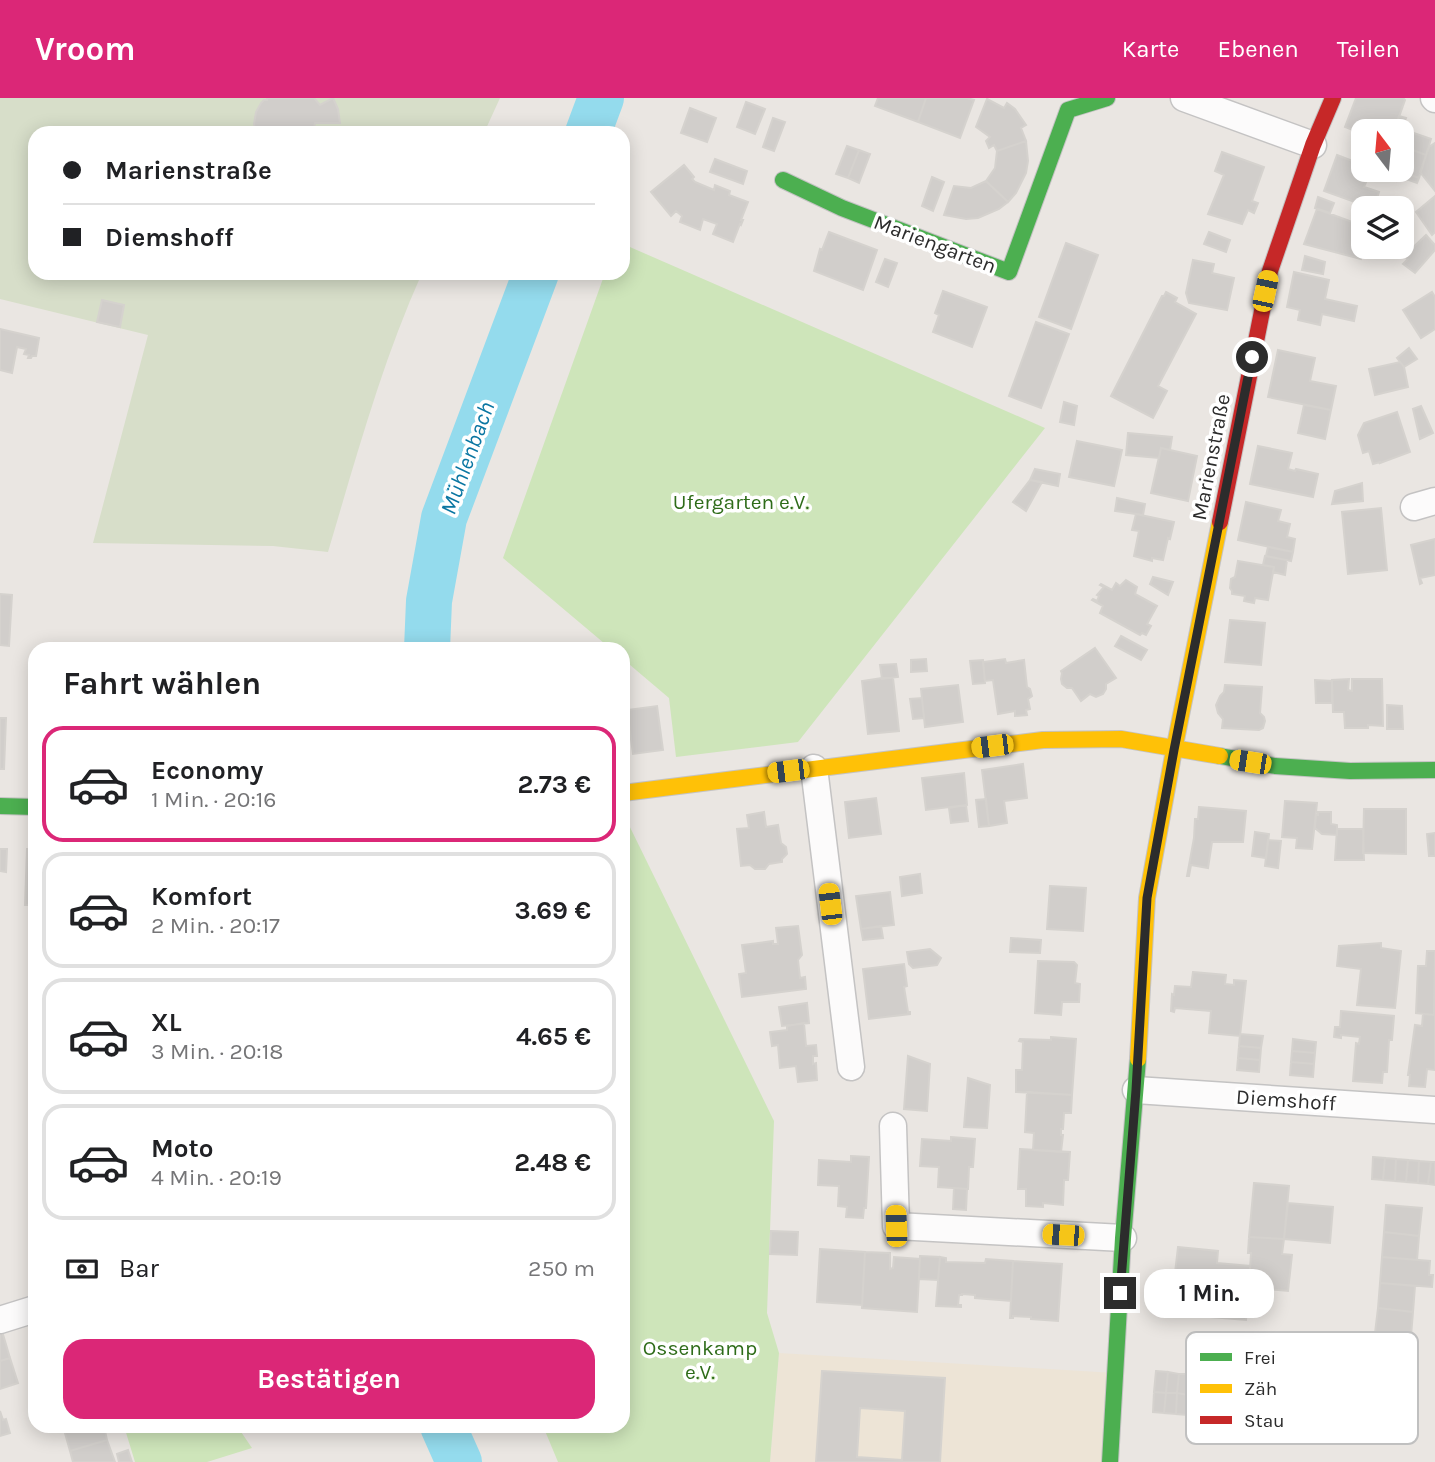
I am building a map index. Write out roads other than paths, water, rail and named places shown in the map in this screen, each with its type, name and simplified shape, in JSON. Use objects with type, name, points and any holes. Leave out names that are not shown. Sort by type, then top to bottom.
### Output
[{"type":"street","name":"Mariengarten","points":[[783,180],[842,208],[1009,272],[1068,110],[1107,98]]},
{"type":"street","points":[[1184,98],[1313,145]]},
{"type":"street","name":"Marienstraße","points":[[1174,750],[1270,271],[1313,145],[1333,98]]},
{"type":"street","points":[[630,792],[1043,740],[1121,739],[1275,766],[1350,771],[1435,770]]},
{"type":"street","points":[[1110,1462],[1147,898],[1174,750]]},
{"type":"street","points":[[814,768],[850,1067]]},
{"type":"street","points":[[0,806],[28,807]]},
{"type":"street","name":"Diemshoff","points":[[1136,1090],[1435,1110]]},
{"type":"street","points":[[893,1126],[896,1226],[1123,1238]]},
{"type":"street","points":[[0,1320],[28,1311]]},
{"type":"waterway","name":"Mühlenbach","points":[[591,126],[601,98]]},
{"type":"waterway","name":"Mühlenbach","points":[[427,642],[429,601],[444,518],[533,280]]},
{"type":"waterway","name":"Mühlenbach","points":[[446,1433],[459,1462]]},
{"type":"park label","name":"Ufergarten e.V.","points":[[741,502]]},
{"type":"park label","name":"Ossenkamp e.V.","points":[[700,1360]]}]
